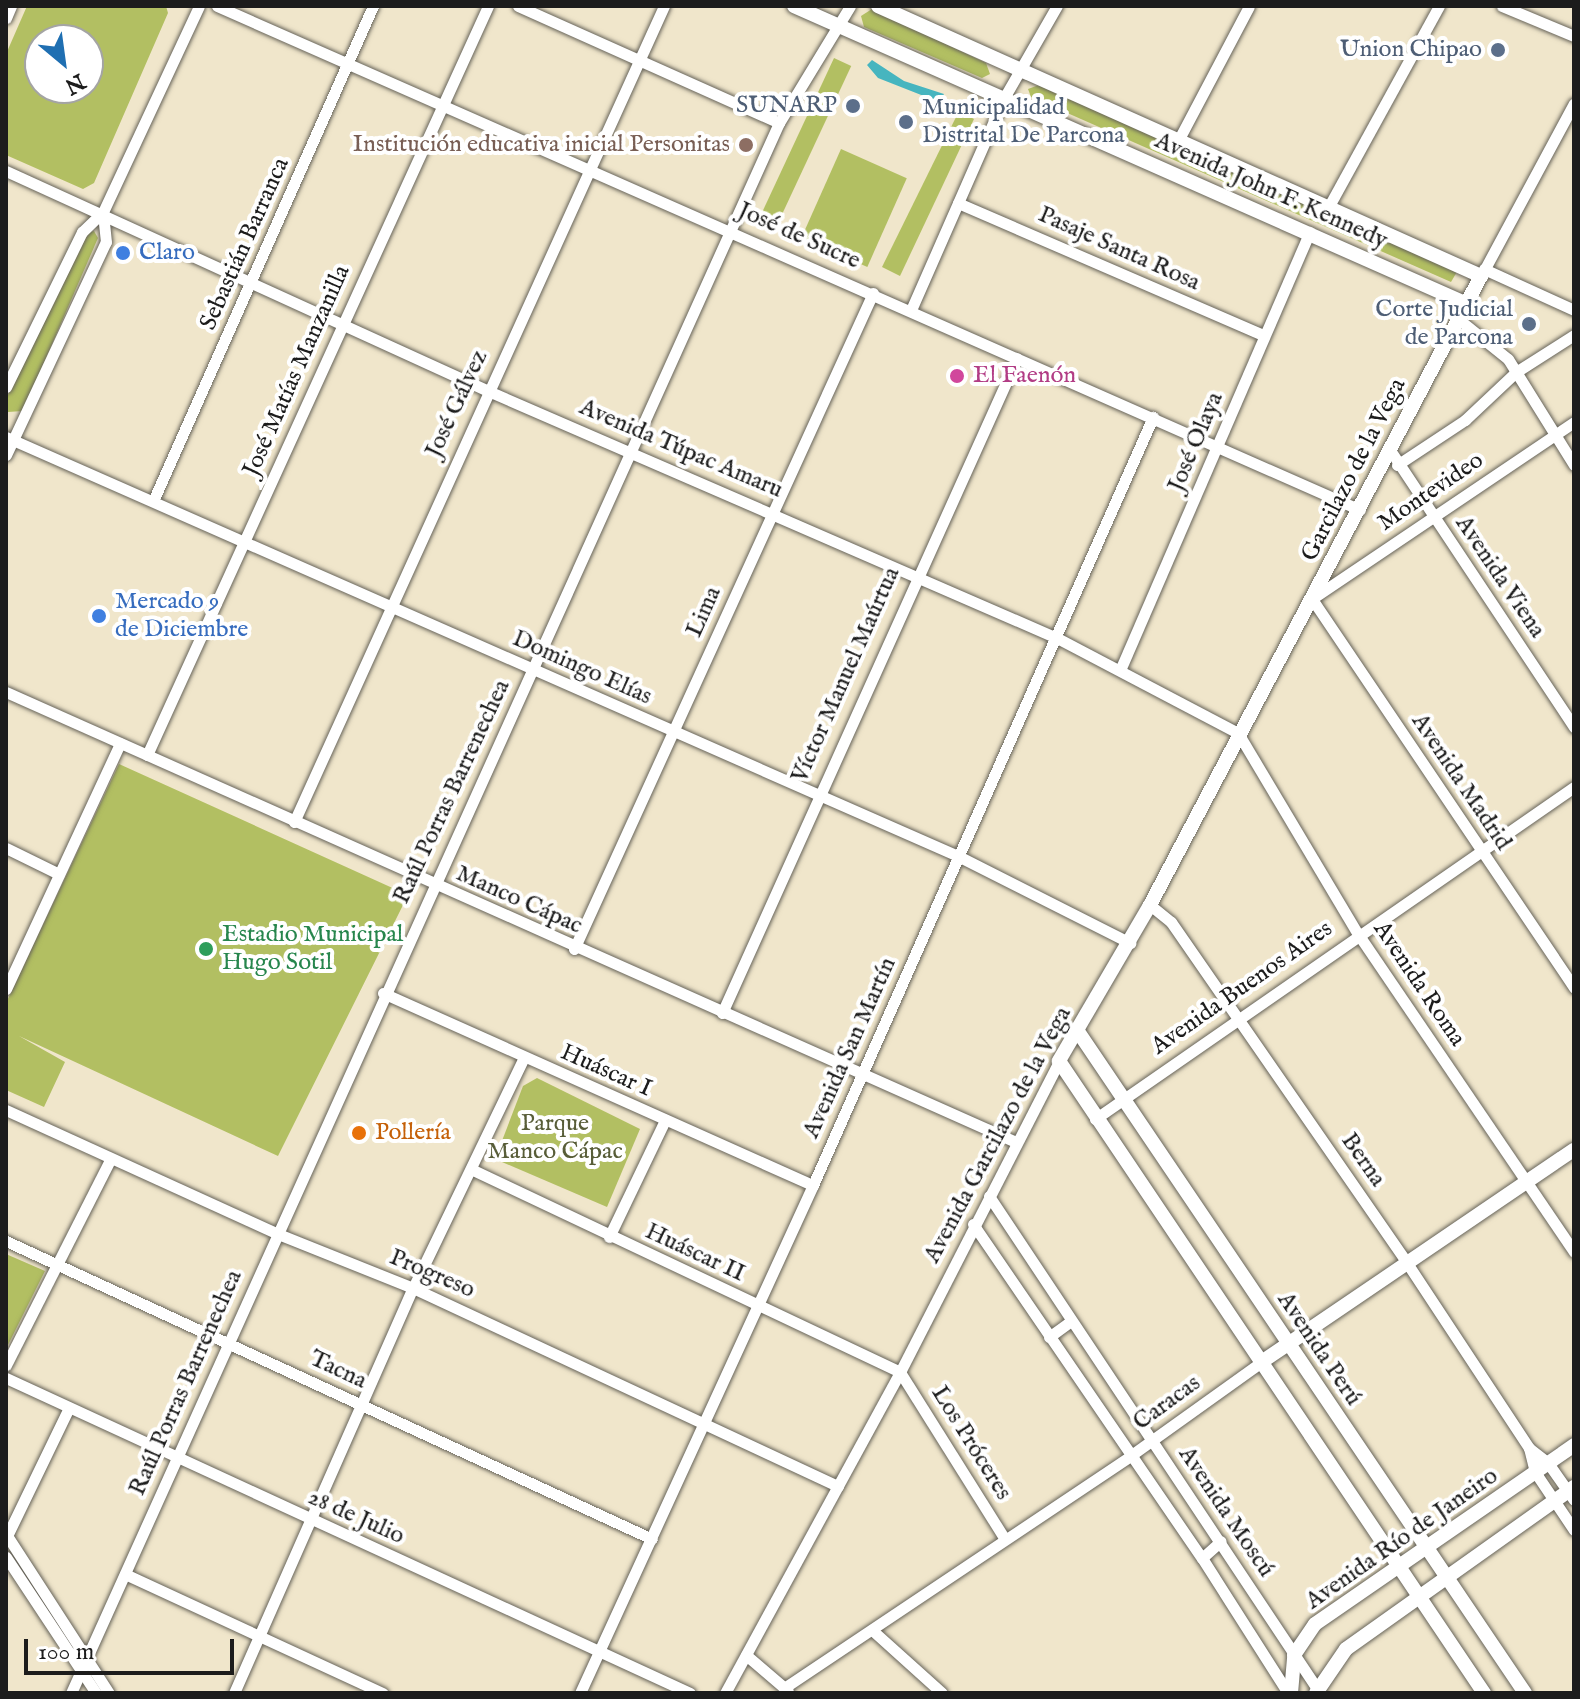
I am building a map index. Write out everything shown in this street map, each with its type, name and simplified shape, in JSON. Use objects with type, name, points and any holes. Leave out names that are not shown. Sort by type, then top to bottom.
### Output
[{"type":"street","points":[[6,18],[11,6]]},
{"type":"street","points":[[6,387],[82,232],[103,212],[199,6]]},
{"type":"street","name":"José de Sucre","points":[[217,6],[733,230],[1360,510]]},
{"type":"street","name":"Sebastián Barranca","points":[[154,499],[254,282],[373,6]]},
{"type":"street","name":"José Matías Manzanilla","points":[[147,755],[488,6]]},
{"type":"street","points":[[518,6],[779,123]]},
{"type":"street","name":"José Gálvez","points":[[294,822],[486,390],[593,171],[664,6]]},
{"type":"street","name":"Avenida John F. Kennedy","points":[[794,6],[1465,303]]},
{"type":"street","name":"Raúl Porras Barrenechea","points":[[71,1693],[383,993],[733,230],[779,123],[850,6]]},
{"type":"street","name":"Avenida John F. Kennedy","points":[[878,6],[1482,272]]},
{"type":"street","points":[[911,310],[1004,98],[1057,6]]},
{"type":"street","points":[[1179,139],[1249,6]]},
{"type":"street","points":[[1329,206],[1439,6]]},
{"type":"street","points":[[1502,6],[1574,36]]},
{"type":"street","points":[[1574,103],[1457,318],[1508,359],[1574,465]]},
{"type":"street","name":"Avenida Túpac Amaru","points":[[6,171],[103,212],[486,390],[773,512],[1057,638],[1121,668],[1238,733]]},
{"type":"street","name":"Pasaje Santa Rosa","points":[[958,203],[1263,335]]},
{"type":"street","points":[[6,455],[10,439],[106,242],[103,212]]},
{"type":"street","name":"José Olaya","points":[[1121,668],[1219,448],[1263,335],[1310,232]]},
{"type":"street","points":[[1482,272],[1574,310]]},
{"type":"street","name":"Lima","points":[[574,949],[873,293]]},
{"type":"street","name":"Garcilazo de la Vega","points":[[1312,599],[1457,318]]},
{"type":"street","points":[[1397,465],[1465,420],[1516,372],[1574,335]]},
{"type":"street","name":"Víctor Manuel Maúrtua","points":[[722,1013],[816,793],[1017,358]]},
{"type":"street","name":"Avenida San Martín","points":[[580,1693],[813,1185],[1153,417]]},
{"type":"street","name":"Montevideo","points":[[1312,599],[1574,422]]},
{"type":"street","name":"Domingo Elías","points":[[10,439],[154,499],[389,607],[960,857],[1130,943]]},
{"type":"street","name":"Avenida Viena","points":[[1390,450],[1397,465],[1574,727]]},
{"type":"street","name":"Avenida Garcilazo de la Vega","points":[[725,1693],[900,1372],[1059,1061],[1130,943],[1238,733],[1312,599]]},
{"type":"street","name":"Avenida Madrid","points":[[1312,599],[1574,988]]},
{"type":"street","name":"Manco Cápac","points":[[6,692],[574,949],[1016,1142]]},
{"type":"street","name":"Avenida Roma","points":[[1238,733],[1358,934],[1574,1252]]},
{"type":"street","points":[[6,989],[120,743]]},
{"type":"street","name":"Avenida Buenos Aires","points":[[1095,1119],[1574,787]]},
{"type":"street","points":[[6,848],[59,874]]},
{"type":"street","name":"Berna","points":[[1150,905],[1171,922],[1407,1263],[1529,1448]]},
{"type":"street","name":"Huáscar I","points":[[383,993],[523,1059],[813,1185]]},
{"type":"street","name":"Avenida Perú","points":[[1077,1030],[1525,1693]]},
{"type":"street","points":[[234,1693],[413,1288],[473,1170],[523,1059]]},
{"type":"street","points":[[1059,1061],[1095,1119],[1484,1693]]},
{"type":"street","name":"Progreso","points":[[6,1110],[278,1234],[413,1288],[838,1486]]},
{"type":"street","points":[[609,1237],[665,1120]]},
{"type":"street","name":"Caracas","points":[[787,1691],[1004,1538],[1130,1456],[1289,1342],[1574,1150]]},
{"type":"street","points":[[6,1365],[60,1267],[110,1160]]},
{"type":"street","name":"Huáscar II","points":[[473,1170],[609,1237],[900,1372]]},
{"type":"street","name":"Avenida Moscú","points":[[989,1196],[1221,1541],[1318,1692]]},
{"type":"street","name":"Avenida Moscú","points":[[973,1224],[1202,1558],[1290,1693]]},
{"type":"street","name":"Tacna","points":[[6,1241],[652,1539]]},
{"type":"street","points":[[1049,1337],[1071,1321]]},
{"type":"street","name":"Los Próceres","points":[[900,1372],[1004,1538]]},
{"type":"street","name":"28 de Julio","points":[[6,1378],[68,1410],[690,1693]]},
{"type":"street","points":[[68,1410],[6,1536],[84,1664],[96,1693]]},
{"type":"street","name":"Avenida Río de Janeiro","points":[[1294,1655],[1315,1624],[1574,1445]]},
{"type":"street","points":[[1318,1692],[1346,1649],[1445,1575],[1554,1501],[1572,1493],[1548,1463],[1529,1448]]},
{"type":"street","points":[[1529,1448],[1535,1472],[1574,1530]]},
{"type":"street","points":[[1202,1558],[1221,1541]]},
{"type":"street","points":[[6,1557],[84,1664],[109,1693]]},
{"type":"street","points":[[125,1574],[383,1693]]},
{"type":"street","points":[[872,1630],[942,1693]]},
{"type":"street","points":[[746,1655],[787,1691]]},
{"type":"street","points":[[1290,1693],[1294,1655]]},
{"type":"green space","points":[[27,6],[166,6],[168,13],[94,183],[83,189],[6,155],[6,54]]},
{"type":"green space","points":[[872,9],[986,63],[990,74],[982,78],[864,27],[861,16]]},
{"type":"green space","points":[[834,58],[851,66],[777,226],[760,218]]},
{"type":"green space","points":[[1039,85],[1458,270],[1451,282],[1031,97],[1028,89]]},
{"type":"green space","points":[[959,111],[974,119],[900,276],[882,267]]},
{"type":"green space","points":[[841,149],[907,178],[867,267],[802,238]]},
{"type":"green space","points":[[94,231],[98,238],[23,411],[8,412],[6,399],[88,233]]},
{"type":"green space","name":"Estadio Municipal Hugo Sotil","points":[[119,764],[408,895],[278,1156],[19,1036],[65,1062],[44,1107],[6,1090],[6,1003]]},
{"type":"green space","name":"Parque Manco Cápac","points":[[537,1078],[640,1129],[607,1207],[495,1159],[523,1086]]},
{"type":"green space","points":[[6,1254],[45,1271],[6,1349]]},
{"type":"water","points":[[872,60],[904,81],[944,94],[939,102],[878,78],[867,65]]},
{"type":"place","name":"Union Chipao","points":[[1498,50]]},
{"type":"place","name":"SUNARP","points":[[853,106]]},
{"type":"place","name":"Municipalidad Distrital De Parcona","points":[[906,122]]},
{"type":"place","name":"Institución educativa inicial Personitas","points":[[746,145]]},
{"type":"place","name":"Claro","points":[[123,253]]},
{"type":"place","name":"Corte Judicial de Parcona","points":[[1529,324]]},
{"type":"place","name":"El Faenón","points":[[957,376]]},
{"type":"place","name":"Mercado 9 de Diciembre","points":[[99,616]]},
{"type":"place","name":"Estadio Municipal Hugo Sotil","points":[[206,949]]},
{"type":"place","name":"Pollería","points":[[359,1133]]}]
